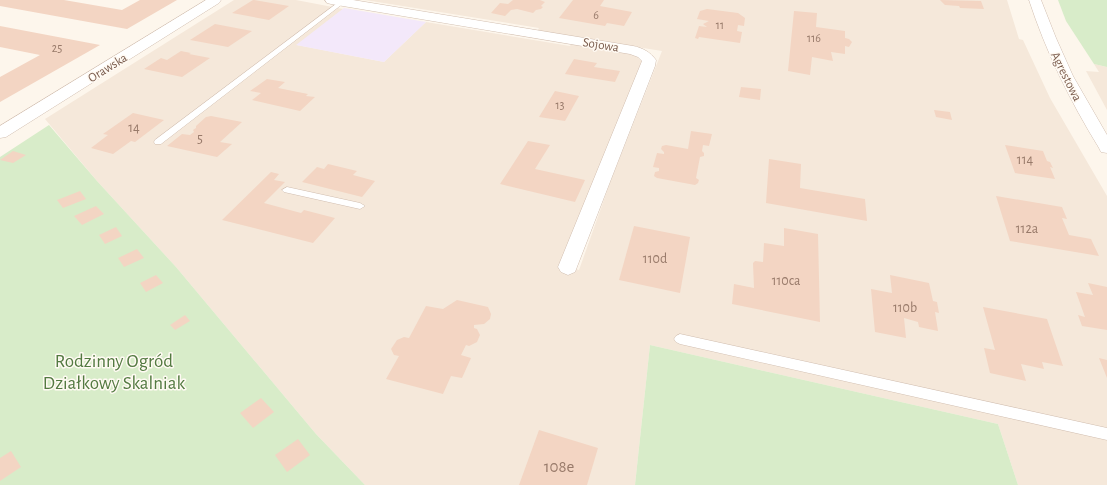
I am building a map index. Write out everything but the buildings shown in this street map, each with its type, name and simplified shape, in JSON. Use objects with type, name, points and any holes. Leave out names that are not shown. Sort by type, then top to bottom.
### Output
[{"type":"street","name":"Orawska","points":[[0,133],[215,0]]},
{"type":"street","name":"Agrestowa","points":[[1034,0],[1047,36],[1069,82],[1100,126],[1107,148]]},
{"type":"street","name":"Sojowa","points":[[337,1],[633,50],[643,54],[649,60],[639,90],[568,267]]},
{"type":"lane","points":[[158,142],[337,1]]},
{"type":"lane","points":[[287,190],[360,206]]},
{"type":"lane","points":[[680,339],[1107,434]]},
{"type":"shaded area","points":[[234,0],[296,0],[343,9],[297,45],[384,62],[426,22],[570,46],[572,43],[634,53],[645,62],[568,267],[579,270],[611,180],[662,51],[537,31],[539,28],[365,0],[1007,0],[1019,39],[1023,40],[1050,98],[1107,196],[1107,485],[1018,485],[998,424],[650,345],[635,485],[365,485],[316,434],[176,267],[97,181],[45,119]]},
{"type":"shaded area","points":[[344,8],[426,22],[384,62],[296,45]]},
{"type":"shaded area","points":[[1094,64],[1107,67],[1107,110],[1086,71],[1099,72]]},
{"type":"green space","points":[[1058,0],[1107,0],[1107,67],[1094,64],[1066,21]]},
{"type":"green space","name":"Rodzinny Ogród Działkowy Skalniak","points":[[49,125],[97,181],[176,267],[316,434],[365,485],[0,485],[0,157]]},
{"type":"green space","points":[[650,345],[998,424],[1018,485],[635,485]]}]
